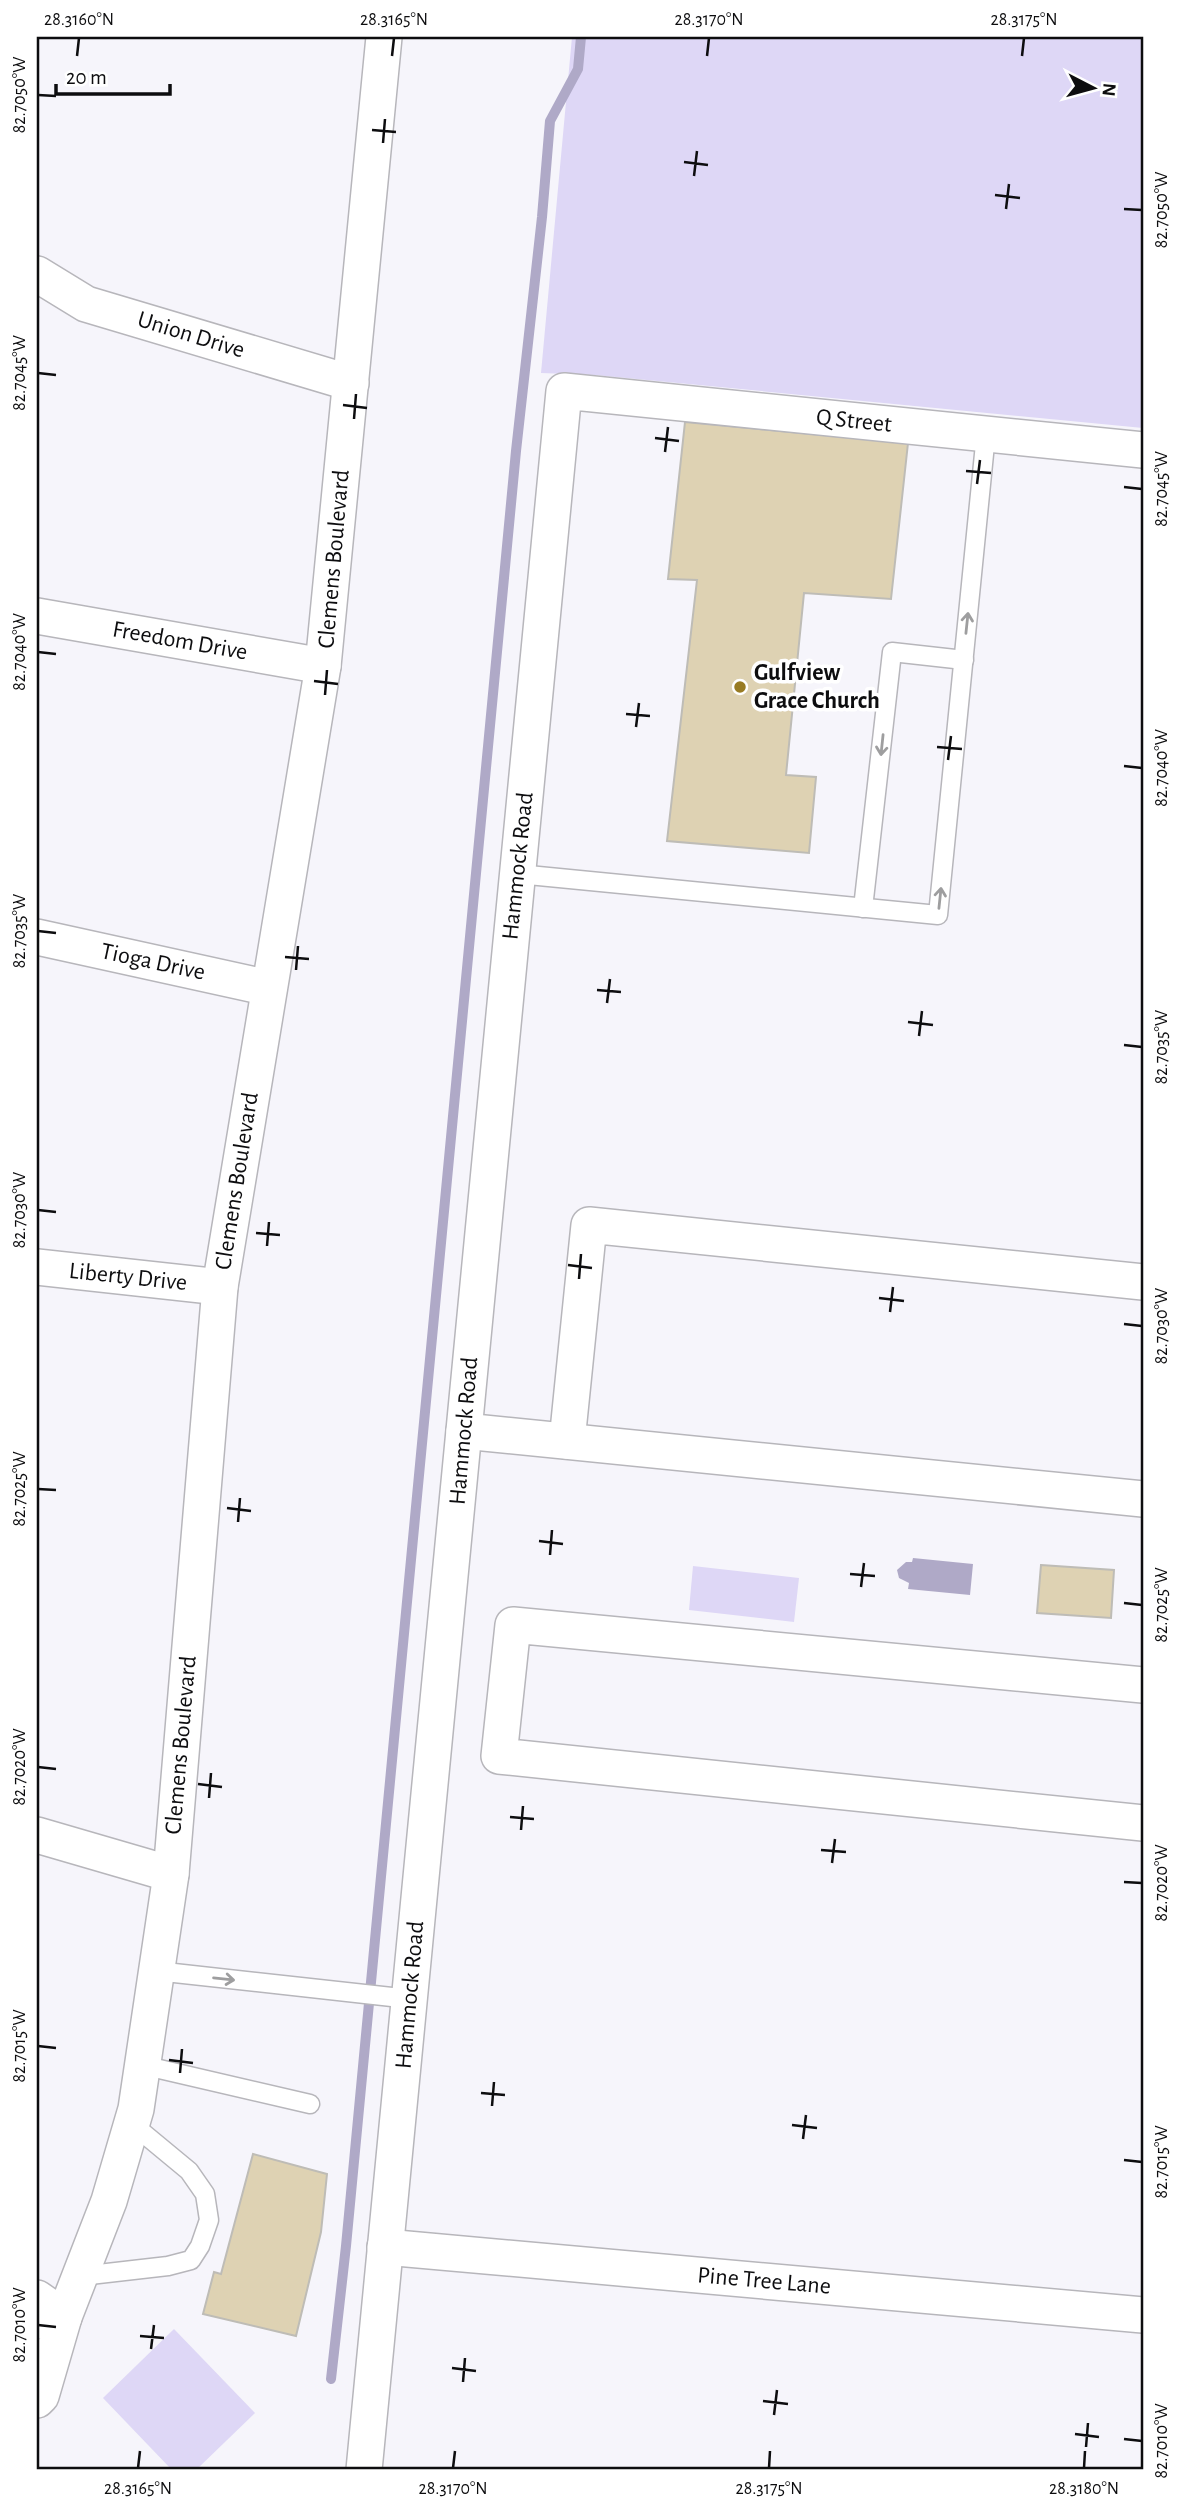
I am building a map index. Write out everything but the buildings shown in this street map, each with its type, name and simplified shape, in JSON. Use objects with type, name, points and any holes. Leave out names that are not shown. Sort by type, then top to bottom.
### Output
[{"type":"street","name":"Clemens Boulevard","points":[[37,2400],[41,2396],[46,2312],[81,2276],[109,2202],[131,2123],[171,1874],[220,1287],[323,666],[384,37]]},
{"type":"street","name":"Union Drive","points":[[37,274],[86,304],[351,383]]},
{"type":"street","name":"Q Street","points":[[564,391],[1143,450]]},
{"type":"street","name":"Hammock Road","points":[[364,2470],[385,2247],[394,1997],[464,1431],[564,391]]},
{"type":"street","name":"Freedom Drive","points":[[37,616],[323,666]]},
{"type":"street","name":"Tioga Drive","points":[[37,937],[270,988]]},
{"type":"street","points":[[566,1441],[589,1225],[1143,1282]]},
{"type":"street","name":"Liberty Drive","points":[[37,1267],[220,1287]]},
{"type":"street","points":[[464,1431],[1143,1499]]},
{"type":"street","points":[[1143,1685],[513,1625],[499,1756],[1143,1823]]},
{"type":"street","points":[[37,1835],[171,1874]]},
{"type":"street","name":"Pine Tree Lane","points":[[385,2247],[1143,2315]]},
{"type":"lane","points":[[518,874],[938,915],[986,434]]},
{"type":"lane","points":[[863,908],[892,652],[964,660]]},
{"type":"lane","points":[[156,1971],[394,1997]]},
{"type":"lane","points":[[142,2065],[310,2104]]},
{"type":"lane","points":[[81,2276],[168,2266],[191,2260],[200,2246],[209,2220],[205,2194],[189,2171],[131,2123]]},
{"type":"shaded area","points":[[572,37],[1143,37],[1143,428],[595,375],[541,373]]},
{"type":"shaded area","points":[[913,1558],[973,1564],[970,1595],[908,1589],[909,1583],[899,1578],[897,1570],[906,1562],[912,1562]]},
{"type":"shaded area","points":[[693,1566],[799,1578],[794,1622],[689,1610]]},
{"type":"shaded area","points":[[174,2329],[255,2413],[196,2470],[172,2470],[103,2398]]},
{"type":"waterway","points":[[331,2379],[550,121],[578,69],[581,37]]},
{"type":"place","name":"Gulfview Grace Church","points":[[740,687]]}]
